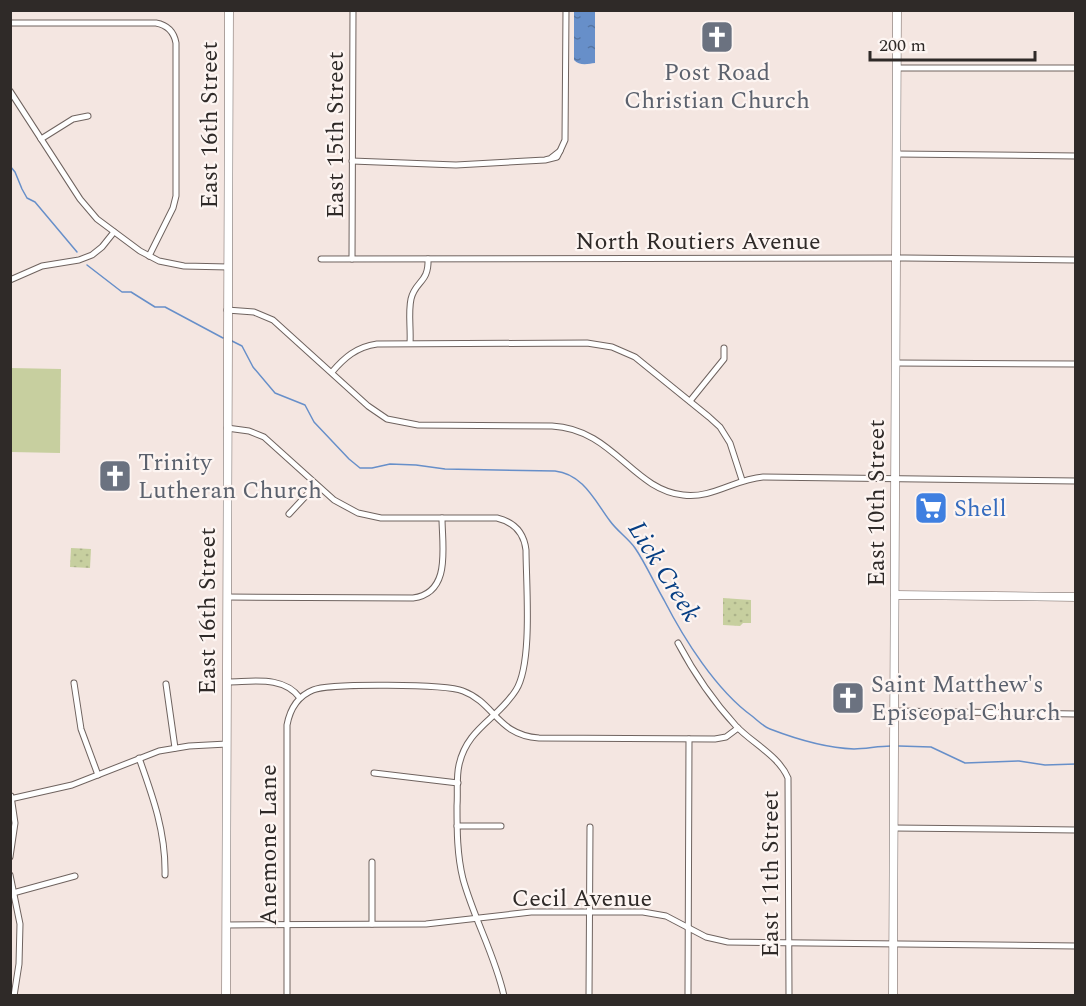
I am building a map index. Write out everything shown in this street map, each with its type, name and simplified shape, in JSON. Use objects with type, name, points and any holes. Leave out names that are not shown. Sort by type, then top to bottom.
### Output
[{"type":"street","name":"East 16th Street","points":[[226,996],[229,10]]},
{"type":"street","name":"East 15th Street","points":[[352,259],[353,10]]},
{"type":"street","points":[[352,161],[456,165],[558,156],[565,140],[566,10]]},
{"type":"street","name":"East 10th Street","points":[[894,996],[897,10]]},
{"type":"street","points":[[10,22],[156,23],[169,28],[175,37],[176,196],[173,208],[149,256]]},
{"type":"street","points":[[897,68],[1076,68]]},
{"type":"street","points":[[10,91],[87,208],[114,232],[149,256],[179,266],[228,267]]},
{"type":"street","points":[[41,139],[70,121],[88,116]]},
{"type":"street","points":[[897,154],[1076,156]]},
{"type":"street","points":[[10,280],[42,266],[92,255],[102,248],[114,232]]},
{"type":"street","name":"North Routiers Avenue","points":[[321,259],[1076,260]]},
{"type":"street","points":[[410,343],[411,299],[427,273],[428,259]]},
{"type":"street","points":[[227,310],[254,312],[273,320],[370,408],[396,422],[418,425],[552,426],[573,429],[600,442],[656,486],[680,495],[705,494],[742,480],[765,477],[1076,481]]},
{"type":"street","points":[[332,372],[346,357],[362,348],[377,344],[587,343],[605,345],[635,357],[714,421],[735,454],[742,480]]},
{"type":"street","points":[[690,401],[724,359],[724,348]]},
{"type":"street","points":[[896,363],[1076,364]]},
{"type":"street","points":[[227,428],[249,431],[264,437],[338,503],[363,515],[381,518],[500,519],[511,524],[520,532],[526,550],[525,666],[515,692],[469,740],[459,762],[458,783],[458,854],[462,874],[504,996]]},
{"type":"street","points":[[289,514],[316,484]]},
{"type":"street","points":[[226,597],[421,596],[434,588],[441,577],[442,518]]},
{"type":"street","points":[[895,595],[1076,597]]},
{"type":"street","name":"East 11th Street","points":[[678,643],[717,705],[738,728],[783,768],[789,785],[789,996]]},
{"type":"street","points":[[227,682],[277,682],[291,689],[300,698],[325,686],[448,687],[472,696],[509,730],[531,738],[721,739],[738,728]]},
{"type":"street","points":[[74,683],[81,729],[98,775]]},
{"type":"street","points":[[166,684],[175,748]]},
{"type":"street","name":"Anemone Lane","points":[[287,996],[287,725],[290,713],[300,698]]},
{"type":"street","points":[[895,711],[1076,714]]},
{"type":"street","points":[[688,996],[689,739]]},
{"type":"street","points":[[10,857],[15,829],[11,798],[60,788],[138,758],[175,748],[226,744]]},
{"type":"street","points":[[138,758],[158,813],[164,843],[165,875]]},
{"type":"street","points":[[374,774],[458,783]]},
{"type":"street","points":[[457,826],[501,826]]},
{"type":"street","points":[[589,996],[590,827]]},
{"type":"street","points":[[894,828],[1076,830]]},
{"type":"street","points":[[372,861],[372,924]]},
{"type":"street","points":[[10,875],[20,924],[19,964],[13,994]]},
{"type":"street","points":[[12,893],[75,876]]},
{"type":"street","name":"Cecil Avenue","points":[[226,925],[426,924],[531,912],[653,913],[671,918],[706,937],[726,942],[1076,946]]},
{"type":"green space","points":[[11,368],[61,369],[60,453],[11,452]]},
{"type":"green space","points":[[71,548],[91,549],[90,568],[70,567]]},
{"type":"green space","points":[[723,598],[751,600],[751,623],[743,623],[740,626],[723,625]]},
{"type":"water","points":[[574,11],[595,11],[595,63],[581,64],[574,60]]},
{"type":"waterway","name":"Lick Creek","points":[[10,166],[27,198],[35,202],[77,252]]},
{"type":"waterway","name":"Lick Creek","points":[[87,265],[122,292],[131,292],[155,307],[165,307],[223,338]]},
{"type":"waterway","name":"Lick Creek","points":[[232,341],[242,346],[253,367],[275,393],[305,405],[314,422],[360,468],[390,464],[416,465],[445,469],[555,471],[573,477],[581,483],[613,525],[635,548],[691,647],[714,678],[739,705],[768,728],[811,742],[854,749],[891,746]]},
{"type":"waterway","name":"Lick Creek","points":[[899,746],[931,747],[965,763],[1019,761],[1045,765],[1076,764]]},
{"type":"place","name":"Post Road Christian Church","points":[[717,37]]},
{"type":"place","name":"Trinity Lutheran Church","points":[[115,476]]},
{"type":"place","name":"Shell","points":[[931,508]]},
{"type":"place","name":"Saint Matthew's Episcopal Church","points":[[848,698]]}]
